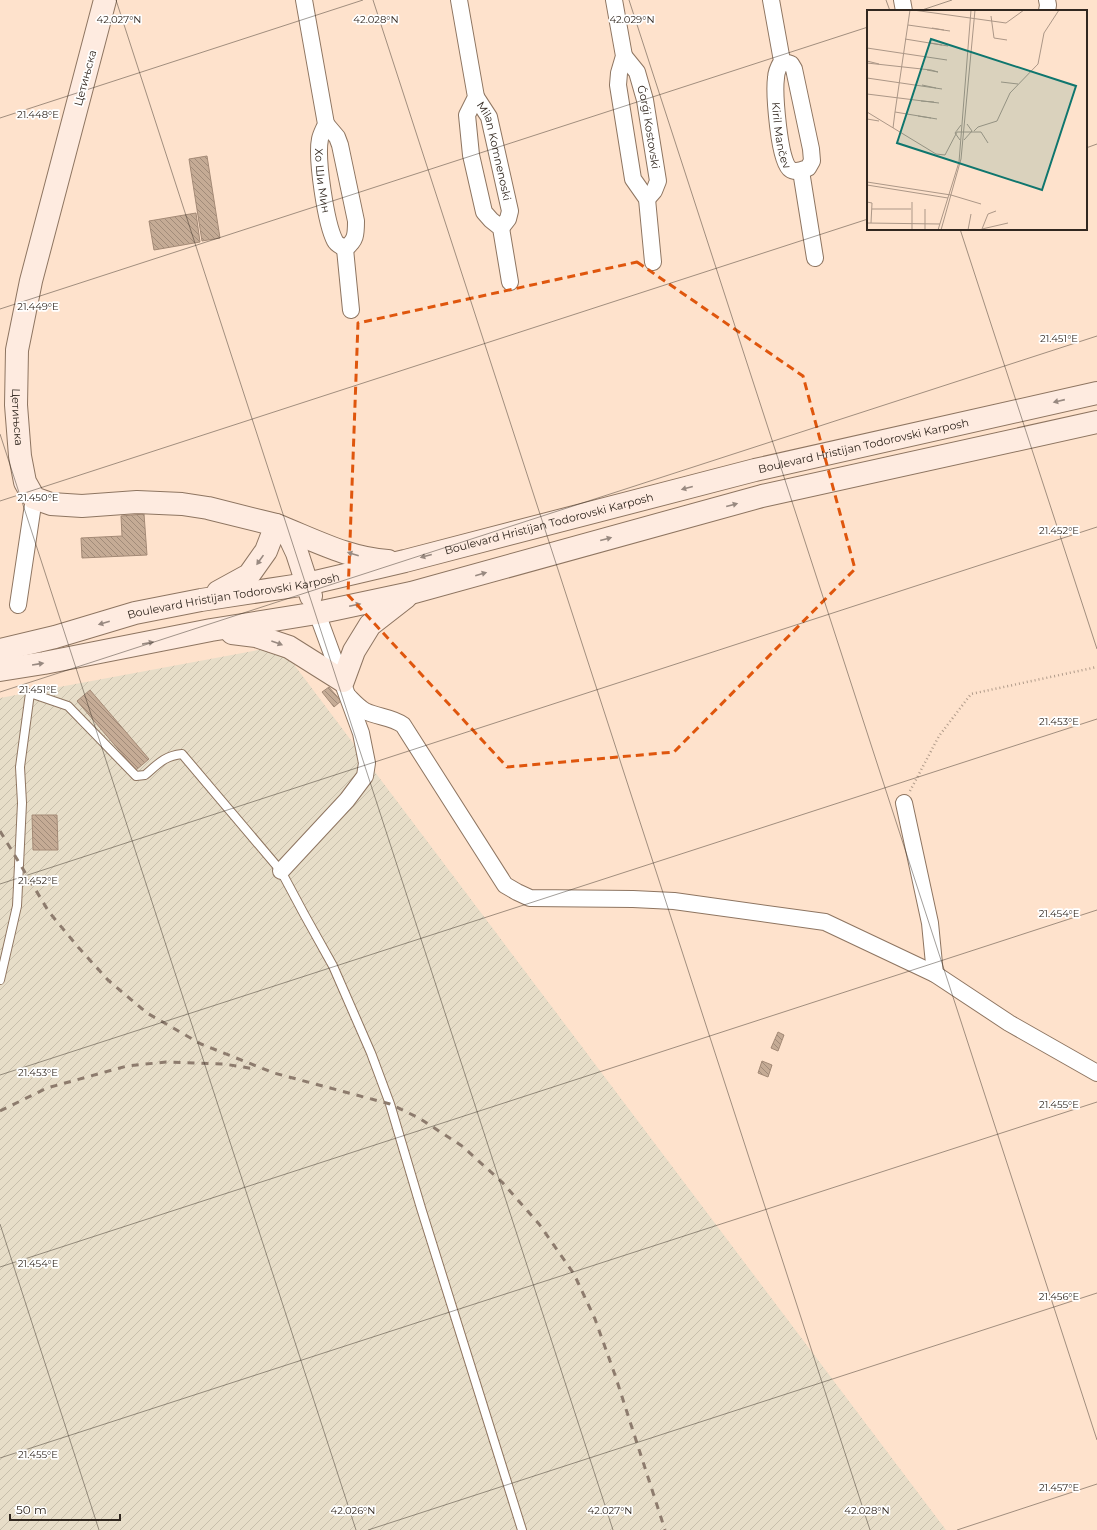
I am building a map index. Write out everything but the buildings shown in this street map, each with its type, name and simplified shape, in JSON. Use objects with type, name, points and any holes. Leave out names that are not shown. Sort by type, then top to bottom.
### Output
[{"type":"street","name":"Цетињска","points":[[34,498],[25,482],[20,456],[16,405],[17,350],[32,281],[105,0]]},
{"type":"street","name":"Хо Ши Мин","points":[[304,0],[326,124],[320,138],[319,156],[324,201],[330,227],[336,243],[345,248]]},
{"type":"street","name":"Milan Komnenoski","points":[[459,0],[476,97],[489,117],[510,211],[508,219],[501,228],[484,212],[471,155],[467,115],[476,97]]},
{"type":"street","name":"Ǵorǵi Kostovski","points":[[614,0],[624,56],[619,73],[618,85],[633,178],[647,199],[653,262]]},
{"type":"street","name":"Kiril Mančev","points":[[771,0],[782,60],[777,69],[776,93],[784,158],[786,166],[791,170],[801,171],[808,168],[812,161],[811,149],[794,69],[792,64],[782,60]]},
{"type":"street","points":[[902,0],[904,10]]},
{"type":"street","name":"Ǵorǵi Kostovski","points":[[624,56],[637,72],[645,100],[658,181],[654,191],[647,199]]},
{"type":"street","points":[[326,124],[337,137],[340,146],[356,221],[356,233],[352,242],[345,248],[351,310]]},
{"type":"street","points":[[801,171],[814,258]]},
{"type":"street","points":[[501,228],[510,282]]},
{"type":"street","name":"Boulevard Hristijan Todorovski Karposh","points":[[0,650],[55,637],[135,614],[201,600],[307,584],[405,561],[755,470],[1097,393]]},
{"type":"street","points":[[0,670],[51,662],[211,630],[317,613],[411,593],[762,496],[1097,422]]},
{"type":"street","points":[[18,605],[34,498],[51,504],[82,506],[136,502],[182,504],[208,508],[276,525],[335,549],[371,560],[405,561]]},
{"type":"street","points":[[276,525],[290,538],[297,552],[317,613],[361,733],[367,763],[365,776],[347,800],[281,871]]},
{"type":"street","points":[[201,600],[249,575],[266,551],[276,525]]},
{"type":"street","points":[[345,689],[354,651],[370,625],[411,593]]},
{"type":"street","points":[[211,630],[256,636],[289,647],[345,689],[355,704],[365,711],[397,721],[403,725],[505,885],[517,892],[530,898],[674,901],[825,922],[935,974],[1009,1023],[1097,1073]]},
{"type":"street","points":[[904,803],[930,923],[935,974]]},
{"type":"lane","points":[[0,980],[17,906],[22,803],[20,767],[30,693],[68,706],[136,776],[145,775],[161,761],[171,755],[182,754],[281,871],[334,966],[390,1104],[522,1530]]},
{"type":"path","points":[[904,803],[939,736],[971,694],[1097,667]]},
{"type":"highlighted area","points":[[637,262],[803,376],[855,569],[674,752],[507,767],[348,595],[358,323]]},
{"type":"shaded area","points":[[280,646],[946,1530],[0,1530],[0,698]]},
{"type":"railway","points":[[0,831],[49,912],[108,980],[147,1013],[201,1044],[274,1073],[390,1104],[419,1118],[462,1146],[502,1182],[539,1224],[574,1274],[595,1319],[615,1375],[665,1530]]},
{"type":"railway","points":[[0,1111],[47,1088],[127,1066],[166,1062],[224,1064],[255,1069]]}]
